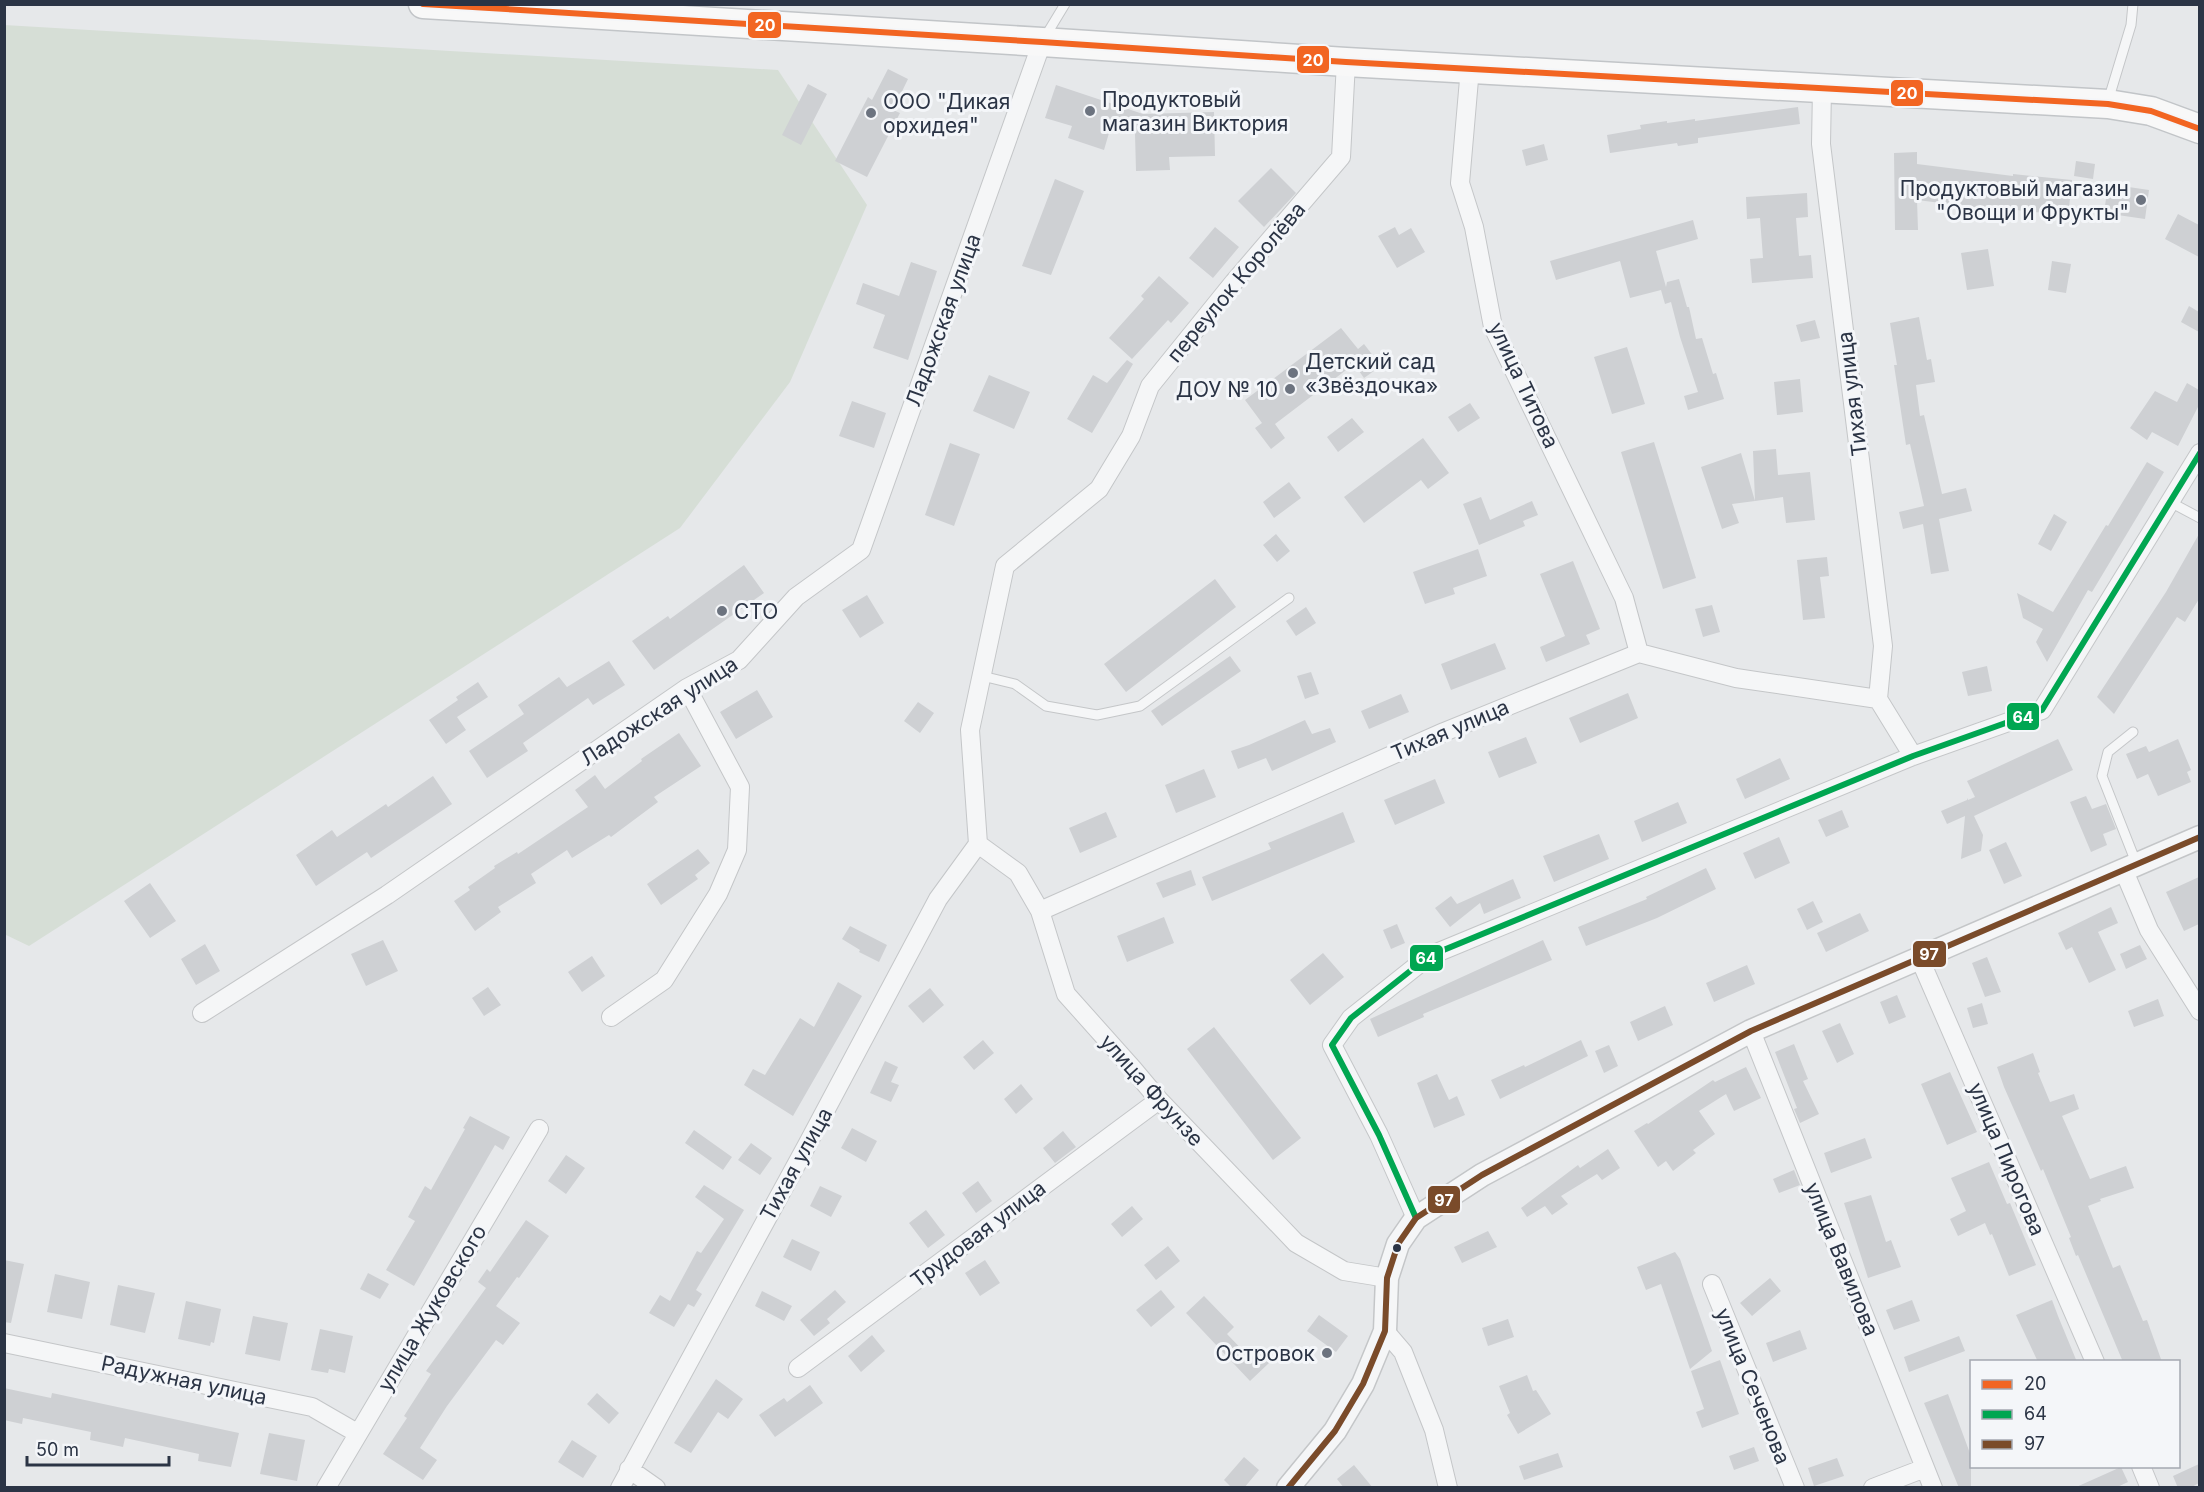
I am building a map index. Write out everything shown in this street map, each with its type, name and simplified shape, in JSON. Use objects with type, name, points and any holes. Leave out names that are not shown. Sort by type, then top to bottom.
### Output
[{"type":"main road","points":[[423,4],[1346,62],[2108,104],[2151,111],[2199,129]]},
{"type":"street","name":"Ладожская улица","points":[[202,1013],[387,895],[687,688],[739,660],[796,597],[861,550],[1042,42]]},
{"type":"street","name":"переулок Королёва","points":[[978,844],[970,730],[1005,566],[1098,489],[1131,436],[1150,386],[1234,282],[1341,157],[1346,62]]},
{"type":"street","name":"улица Титова","points":[[1470,68],[1460,183],[1474,227],[1493,327],[1624,598],[1639,653]]},
{"type":"street","name":"Тихая улица","points":[[1822,88],[1821,144],[1883,646],[1878,699]]},
{"type":"street","points":[[1416,1218],[1379,1136],[1332,1044],[1351,1018],[1429,956],[1913,756],[2042,710],[2199,453]]},
{"type":"street","points":[[1639,653],[1736,678],[1878,699],[1913,756]]},
{"type":"street","name":"Тихая улица","points":[[1040,911],[1444,732],[1639,653]]},
{"type":"street","points":[[611,1017],[664,980],[718,894],[737,849],[740,787],[687,688]]},
{"type":"street","points":[[1288,1488],[1335,1431],[1363,1384],[1385,1331],[1387,1278],[1398,1244],[1416,1218],[1482,1175],[1751,1031],[2199,837]]},
{"type":"street","name":"Тихая улица","points":[[620,1488],[807,1145],[938,898],[978,844]]},
{"type":"street","name":"улица Фрунзе","points":[[978,844],[1018,873],[1040,911],[1066,994],[1159,1100],[1296,1243],[1344,1271],[1387,1278]]},
{"type":"street","points":[[2130,868],[2149,930],[2199,1011]]},
{"type":"street","name":"улица Пирогова","points":[[1920,957],[2094,1360]]},
{"type":"street","name":"улица Вавилова","points":[[1751,1031],[1934,1488]]},
{"type":"street","name":"Трудовая улица","points":[[798,1368],[1159,1100]]},
{"type":"street","name":"улица Жуковского","points":[[326,1488],[539,1129]]},
{"type":"street","name":"улица Сеченова","points":[[1712,1284],[1795,1488]]},
{"type":"street","points":[[1385,1331],[1403,1352],[1408,1364],[1434,1430],[1448,1488]]},
{"type":"street","name":"Радужная улица","points":[[4,1343],[312,1407],[357,1433]]},
{"type":"street","points":[[1873,1488],[1925,1468]]},
{"type":"street","points":[[2141,1468],[2150,1488]]},
{"type":"street","points":[[629,1469],[656,1488]]},
{"type":"lane","points":[[1042,42],[1065,4]]},
{"type":"lane","points":[[2108,104],[2131,25],[2133,4]]},
{"type":"lane","points":[[2170,502],[2199,518]]},
{"type":"lane","points":[[982,676],[1016,684],[1046,706],[1097,715],[1140,706],[1289,598]]},
{"type":"lane","points":[[2130,868],[2102,776],[2108,752],[2133,732]]},
{"type":"shaded area","points":[[4,25],[778,70],[867,205],[790,382],[680,528],[29,946],[4,934]]},
{"type":"building","points":[[888,69],[908,79],[893,110],[900,113],[867,177],[835,161],[868,97],[872,100]]},
{"type":"building","points":[[808,84],[827,94],[801,145],[782,135]]},
{"type":"building","points":[[1056,85],[1143,114],[1214,112],[1215,156],[1169,157],[1170,170],[1136,171],[1135,134],[1111,126],[1104,150],[1068,138],[1072,126],[1045,118]]},
{"type":"building","points":[[1798,107],[1800,124],[1698,138],[1698,143],[1678,146],[1677,143],[1610,153],[1607,135],[1641,129],[1640,125],[1667,121],[1667,123],[1695,119],[1695,121]]},
{"type":"building","points":[[1544,144],[1548,160],[1526,166],[1522,150]]},
{"type":"building","points":[[1917,152],[1917,164],[2013,176],[2013,174],[2072,180],[2069,208],[2047,204],[2044,213],[1917,200],[1918,230],[1895,230],[1894,153]]},
{"type":"building","points":[[2076,161],[2095,164],[2093,179],[2074,176]]},
{"type":"building","points":[[1271,168],[1296,193],[1264,227],[1238,201]]},
{"type":"building","points":[[1055,179],[1084,191],[1051,275],[1022,266]]},
{"type":"building","points":[[2108,184],[2149,190],[2145,219],[2104,213]]},
{"type":"building","points":[[1807,193],[1808,217],[1796,218],[1799,256],[1811,255],[1813,278],[1752,283],[1750,259],[1763,258],[1760,218],[1747,219],[1746,197]]},
{"type":"building","points":[[2178,214],[2199,225],[2199,257],[2165,239]]},
{"type":"building","points":[[1693,220],[1698,239],[1656,251],[1666,287],[1667,282],[1679,279],[1687,307],[1689,307],[1696,339],[1702,338],[1713,374],[1716,373],[1724,399],[1688,410],[1684,396],[1698,392],[1671,302],[1665,304],[1661,290],[1630,298],[1620,261],[1556,280],[1550,261]]},
{"type":"building","points":[[1215,227],[1239,247],[1213,278],[1189,258]]},
{"type":"building","points":[[1395,227],[1399,235],[1411,228],[1425,252],[1397,268],[1378,236]]},
{"type":"building","points":[[1988,249],[1994,286],[1967,290],[1961,253]]},
{"type":"building","points":[[2052,261],[2071,264],[2066,293],[2048,290]]},
{"type":"building","points":[[911,262],[937,271],[908,360],[873,348],[885,315],[856,304],[863,283],[899,296]]},
{"type":"building","points":[[1159,276],[1189,303],[1171,323],[1168,320],[1132,359],[1109,338],[1144,299],[1141,296]]},
{"type":"building","points":[[2189,306],[2199,312],[2199,332],[2181,322]]},
{"type":"building","points":[[1919,317],[1927,360],[1931,359],[1935,382],[1916,385],[1920,416],[1924,415],[1942,494],[1966,488],[1972,511],[1939,519],[1949,571],[1931,574],[1923,524],[1903,529],[1899,512],[1924,506],[1910,444],[1906,445],[1890,323]]},
{"type":"building","points":[[1815,320],[1820,338],[1801,342],[1796,325]]},
{"type":"building","name":"ДОУ № 10","points":[[1341,328],[1358,349],[1364,344],[1381,366],[1364,378],[1354,364],[1275,424],[1285,438],[1271,449],[1255,428],[1262,423],[1245,400]]},
{"type":"building","points":[[1627,347],[1645,404],[1612,414],[1594,357]]},
{"type":"building","points":[[1127,360],[1133,364],[1092,433],[1067,419],[1093,375],[1107,383]]},
{"type":"building","points":[[989,375],[1030,392],[1014,429],[973,411]]},
{"type":"building","points":[[1800,379],[1803,412],[1777,415],[1774,382]]},
{"type":"building","points":[[2187,383],[2199,390],[2199,405],[2178,446],[2152,432],[2147,440],[2130,428],[2155,391],[2177,402]]},
{"type":"building","points":[[852,401],[886,413],[874,448],[839,436]]},
{"type":"building","points":[[1470,403],[1480,418],[1458,432],[1448,417]]},
{"type":"building","points":[[1352,418],[1364,432],[1338,452],[1327,437]]},
{"type":"building","points":[[1423,438],[1449,473],[1428,489],[1421,480],[1364,523],[1344,497]]},
{"type":"building","points":[[1654,442],[1696,578],[1663,589],[1621,452]]},
{"type":"building","points":[[950,443],[980,454],[954,526],[925,515]]},
{"type":"building","points":[[1776,449],[1778,475],[1810,472],[1815,520],[1786,523],[1783,497],[1755,501],[1753,451]]},
{"type":"building","points":[[1741,453],[1755,501],[1732,504],[1739,523],[1722,529],[1701,467]]},
{"type":"building","points":[[2147,462],[2164,472],[2092,592],[2088,590],[2047,662],[2036,642],[2043,629],[2023,618],[2017,593],[2053,612]]},
{"type":"building","points":[[1289,482],[1301,498],[1274,518],[1263,502]]},
{"type":"building","points":[[1481,497],[1490,520],[1532,501],[1538,515],[1523,521],[1525,526],[1479,545],[1463,504]]},
{"type":"building","points":[[2054,514],[2067,522],[2051,551],[2038,544]]},
{"type":"building","points":[[1276,534],[1290,551],[1277,562],[1263,545]]},
{"type":"building","points":[[2199,534],[2199,599],[2185,622],[2177,617],[2114,714],[2097,697],[2166,592]]},
{"type":"building","points":[[1478,549],[1487,576],[1453,588],[1455,594],[1425,604],[1413,572]]},
{"type":"building","points":[[1827,557],[1829,576],[1820,577],[1825,618],[1803,620],[1797,560]]},
{"type":"building","points":[[1573,561],[1600,629],[1586,635],[1590,644],[1546,662],[1540,647],[1565,636],[1540,574]]},
{"type":"building","points":[[744,565],[764,593],[654,670],[632,641],[668,616],[670,619]]},
{"type":"building","points":[[1215,579],[1236,607],[1126,692],[1104,664]]},
{"type":"building","points":[[867,595],[884,623],[860,638],[842,610]]},
{"type":"building","points":[[1712,605],[1720,632],[1703,637],[1695,609]]},
{"type":"building","points":[[1306,607],[1316,623],[1296,636],[1286,621]]},
{"type":"building","points":[[1495,643],[1506,669],[1451,690],[1441,664]]},
{"type":"building","points":[[1230,656],[1241,671],[1162,726],[1151,711]]},
{"type":"building","points":[[609,661],[625,685],[593,705],[588,698],[523,743],[528,751],[487,778],[469,751],[524,714],[518,705],[559,677],[567,687]]},
{"type":"building","points":[[1987,666],[1992,691],[1968,696],[1962,672]]},
{"type":"building","points":[[1311,672],[1319,694],[1305,699],[1297,676]]},
{"type":"building","points":[[478,682],[488,697],[457,717],[466,730],[446,744],[429,720],[458,700],[456,697]]},
{"type":"building","points":[[757,690],[773,717],[736,739],[720,712]]},
{"type":"building","points":[[1628,693],[1638,718],[1580,743],[1569,718]]},
{"type":"building","points":[[1401,694],[1409,712],[1369,729],[1361,711]]},
{"type":"building","points":[[918,702],[934,713],[920,733],[904,721]]},
{"type":"building","points":[[1305,720],[1312,734],[1330,728],[1336,742],[1272,771],[1266,758],[1238,769],[1231,751]]},
{"type":"building","points":[[679,733],[701,766],[654,797],[658,802],[611,837],[609,835],[572,858],[567,850],[531,874],[536,883],[498,907],[501,912],[475,931],[454,901],[470,890],[468,887],[495,868],[494,866],[517,852],[518,854],[588,807],[575,790],[595,775],[605,789],[642,761],[641,759]]},
{"type":"building","points":[[1526,737],[1537,763],[1499,778],[1488,752]]},
{"type":"building","points":[[2058,739],[2073,770],[1974,816],[1983,835],[1981,851],[1961,859],[1965,816],[1947,824],[1941,811],[1967,798],[1968,800],[1975,797],[1967,781]]},
{"type":"building","points":[[2178,739],[2191,770],[2187,772],[2191,782],[2158,796],[2148,774],[2137,779],[2126,754],[2146,746],[2149,752]]},
{"type":"building","points":[[1780,758],[1790,779],[1745,799],[1736,779]]},
{"type":"building","points":[[1204,769],[1216,797],[1176,813],[1165,785]]},
{"type":"building","points":[[433,776],[452,804],[371,858],[367,852],[316,886],[296,855],[332,830],[337,837],[386,804],[388,807]]},
{"type":"building","points":[[1435,779],[1445,803],[1395,825],[1384,800]]},
{"type":"building","points":[[2086,796],[2092,809],[2106,804],[2116,829],[2103,834],[2107,845],[2091,852],[2070,802]]},
{"type":"building","points":[[1678,802],[1687,823],[1642,842],[1634,821]]},
{"type":"building","points":[[1842,810],[1849,827],[1826,837],[1818,820]]},
{"type":"building","points":[[1106,812],[1117,837],[1080,853],[1069,828]]},
{"type":"building","points":[[1343,812],[1355,842],[1212,901],[1202,877],[1271,849],[1268,843]]},
{"type":"building","points":[[1599,834],[1609,859],[1554,882],[1543,856]]},
{"type":"building","points":[[1779,837],[1790,863],[1755,879],[1743,853]]},
{"type":"building","points":[[2006,842],[2022,876],[2004,884],[1989,850]]},
{"type":"building","points":[[698,849],[710,863],[695,875],[698,879],[661,905],[647,884]]},
{"type":"building","points":[[1706,868],[1716,889],[1657,918],[1586,946],[1578,927],[1647,899],[1646,897]]},
{"type":"building","points":[[1191,870],[1196,885],[1163,898],[1156,883]]},
{"type":"building","points":[[2199,877],[2199,924],[2184,931],[2166,892]]},
{"type":"building","points":[[1513,879],[1521,898],[1484,914],[1480,903],[1450,927],[1435,908],[1451,896],[1457,904]]},
{"type":"building","points":[[150,883],[176,921],[150,938],[124,901]]},
{"type":"building","points":[[1813,901],[1823,922],[1807,930],[1797,909]]},
{"type":"building","points":[[2111,907],[2118,923],[2098,932],[2116,970],[2089,983],[2072,947],[2066,950],[2058,933]]},
{"type":"building","points":[[1860,913],[1869,931],[1826,952],[1817,933]]},
{"type":"building","points":[[1164,917],[1174,943],[1127,962],[1117,936]]},
{"type":"building","points":[[1397,924],[1405,943],[1391,949],[1383,930]]},
{"type":"building","points":[[850,926],[887,945],[879,962],[859,952],[860,950],[842,939]]},
{"type":"building","points":[[383,940],[398,971],[366,986],[351,954]]},
{"type":"building","points":[[1543,940],[1552,960],[1423,1014],[1424,1017],[1378,1037],[1370,1019]]},
{"type":"building","points":[[205,944],[220,971],[196,985],[181,959]]},
{"type":"building","points":[[2140,945],[2147,959],[2126,969],[2120,954]]},
{"type":"building","points":[[1323,953],[1344,977],[1310,1005],[1290,980]]},
{"type":"building","points":[[592,956],[605,976],[582,992],[568,972]]},
{"type":"building","points":[[1987,957],[2001,992],[1985,997],[1972,963]]},
{"type":"building","points":[[1747,965],[1755,984],[1714,1002],[1706,983]]},
{"type":"building","points":[[838,982],[862,996],[793,1116],[744,1085],[753,1069],[765,1075],[800,1018],[814,1027]]},
{"type":"building","points":[[488,987],[501,1005],[484,1016],[472,998]]},
{"type":"building","points":[[930,988],[944,1005],[923,1023],[908,1006]]},
{"type":"building","points":[[1897,995],[1906,1017],[1889,1024],[1880,1002]]},
{"type":"building","points":[[2158,999],[2164,1016],[2134,1027],[2128,1011]]},
{"type":"building","points":[[1982,1003],[1988,1024],[1973,1028],[1967,1008]]},
{"type":"building","points":[[1665,1006],[1673,1025],[1638,1041],[1630,1022]]},
{"type":"building","points":[[1840,1023],[1854,1054],[1837,1063],[1822,1031]]},
{"type":"building","points":[[1214,1027],[1301,1138],[1273,1160],[1187,1049]]},
{"type":"building","points":[[983,1040],[994,1053],[974,1070],[963,1057]]},
{"type":"building","points":[[1581,1040],[1588,1056],[1500,1099],[1491,1080],[1524,1065],[1525,1067]]},
{"type":"building","points":[[1794,1044],[1808,1079],[1803,1081],[1819,1114],[1800,1123],[1794,1109],[1797,1108],[1775,1052]]},
{"type":"building","points":[[1609,1045],[1618,1066],[1604,1073],[1595,1051]]},
{"type":"building","points":[[2033,1053],[2040,1072],[2038,1073],[2050,1102],[2074,1094],[2079,1109],[2062,1116],[2090,1179],[2126,1166],[2134,1188],[2100,1199],[2101,1201],[2088,1206],[2113,1268],[2120,1265],[2143,1321],[2147,1320],[2161,1360],[2122,1360],[2078,1255],[2076,1256],[2069,1238],[2071,1237],[2043,1169],[2041,1171],[1997,1067]]},
{"type":"building","points":[[885,1061],[898,1067],[891,1082],[899,1085],[891,1102],[870,1093]]},
{"type":"building","points":[[1746,1067],[1761,1098],[1734,1111],[1726,1094],[1699,1111],[1715,1134],[1693,1150],[1696,1153],[1673,1171],[1666,1161],[1658,1167],[1634,1131],[1713,1080],[1715,1082]]},
{"type":"building","points":[[1950,1072],[1977,1132],[1947,1145],[1921,1084]]},
{"type":"building","points":[[1437,1074],[1449,1100],[1457,1096],[1465,1115],[1434,1128],[1417,1083]]},
{"type":"building","points":[[1021,1084],[1033,1099],[1016,1114],[1004,1099]]},
{"type":"building","points":[[470,1116],[510,1137],[503,1150],[495,1145],[414,1286],[386,1270],[415,1221],[408,1217],[425,1186],[431,1190]]},
{"type":"building","points":[[852,1128],[877,1141],[866,1162],[841,1148]]},
{"type":"building","points":[[694,1130],[732,1157],[723,1170],[685,1143]]},
{"type":"building","points":[[1063,1131],[1076,1147],[1055,1163],[1043,1148]]},
{"type":"building","points":[[1865,1138],[1872,1158],[1831,1173],[1824,1153]]},
{"type":"building","points":[[751,1143],[772,1158],[760,1175],[738,1160]]},
{"type":"building","points":[[1608,1149],[1620,1168],[1602,1180],[1597,1174],[1561,1196],[1568,1204],[1552,1215],[1545,1206],[1527,1217],[1521,1208],[1578,1165],[1580,1168]]},
{"type":"building","points":[[566,1155],[585,1168],[566,1194],[548,1181]]},
{"type":"building","points":[[1989,1162],[2007,1204],[2010,1203],[2036,1265],[2009,1276],[1992,1234],[1990,1235],[1985,1223],[1958,1236],[1950,1219],[1966,1211],[1951,1178]]},
{"type":"building","points":[[1794,1170],[1800,1185],[1779,1193],[1773,1179]]},
{"type":"building","points":[[978,1181],[992,1201],[976,1213],[962,1193]]},
{"type":"building","points":[[704,1185],[744,1210],[696,1290],[702,1294],[694,1307],[688,1304],[674,1327],[649,1313],[660,1295],[670,1301],[697,1251],[701,1253],[724,1219],[695,1197]]},
{"type":"building","points":[[820,1186],[842,1196],[831,1217],[810,1206]]},
{"type":"building","points":[[1871,1195],[1886,1242],[1891,1240],[1901,1267],[1868,1278],[1844,1203]]},
{"type":"building","points":[[1132,1206],[1143,1219],[1122,1237],[1111,1224]]},
{"type":"building","points":[[926,1210],[945,1235],[928,1248],[909,1223]]},
{"type":"building","points":[[526,1220],[549,1236],[496,1306],[520,1323],[503,1345],[496,1340],[447,1406],[420,1448],[437,1460],[423,1480],[383,1454],[407,1418],[404,1416],[431,1374],[426,1371],[486,1288],[478,1282],[487,1269],[490,1272]]},
{"type":"building","points":[[1488,1231],[1497,1247],[1462,1263],[1454,1247]]},
{"type":"building","points":[[792,1239],[820,1252],[811,1271],[783,1257]]},
{"type":"building","points":[[1168,1246],[1180,1261],[1156,1280],[1144,1265]]},
{"type":"building","points":[[1675,1252],[1680,1259],[1712,1351],[1690,1369],[1661,1284],[1646,1290],[1637,1267]]},
{"type":"building","points":[[4,1260],[24,1264],[11,1323],[4,1322]]},
{"type":"building","points":[[985,1260],[1000,1283],[980,1296],[965,1273]]},
{"type":"building","points":[[368,1273],[389,1284],[380,1299],[360,1289]]},
{"type":"building","points":[[55,1274],[90,1282],[82,1319],[47,1312]]},
{"type":"building","points":[[1770,1278],[1781,1291],[1752,1316],[1740,1303]]},
{"type":"building","points":[[118,1285],[155,1293],[145,1333],[110,1325]]},
{"type":"building","points":[[835,1290],[846,1302],[827,1319],[830,1323],[814,1336],[800,1320]]},
{"type":"building","points":[[1161,1290],[1175,1307],[1151,1327],[1136,1310]]},
{"type":"building","points":[[762,1291],[792,1306],[784,1321],[755,1306]]},
{"type":"building","points":[[1204,1296],[1234,1327],[1227,1334],[1250,1358],[1258,1351],[1269,1363],[1250,1381],[1186,1313]]},
{"type":"building","points":[[1912,1300],[1920,1321],[1894,1330],[1886,1310]]},
{"type":"building","points":[[2052,1300],[2076,1360],[2037,1360],[2016,1315]]},
{"type":"building","points":[[186,1301],[221,1309],[214,1343],[211,1342],[210,1346],[178,1339]]},
{"type":"building","points":[[1319,1315],[1348,1336],[1336,1352],[1307,1331]]},
{"type":"building","points":[[253,1316],[288,1323],[280,1361],[245,1354]]},
{"type":"building","points":[[1508,1319],[1514,1337],[1488,1346],[1482,1328]]},
{"type":"building","points":[[320,1329],[353,1336],[345,1373],[329,1369],[328,1373],[311,1370]]},
{"type":"building","points":[[1800,1330],[1807,1349],[1773,1362],[1766,1343]]},
{"type":"building","points":[[872,1335],[885,1351],[861,1372],[848,1356]]},
{"type":"building","points":[[1959,1336],[1965,1351],[1909,1372],[1904,1357]]},
{"type":"building","points":[[1720,1360],[1739,1414],[1702,1428],[1696,1412],[1704,1409],[1691,1371]]},
{"type":"building","points":[[1527,1375],[1533,1391],[1536,1390],[1551,1414],[1518,1434],[1507,1415],[1510,1413],[1499,1386]]},
{"type":"building","points":[[716,1379],[743,1399],[728,1419],[718,1412],[691,1453],[674,1443]]},
{"type":"building","points":[[810,1385],[823,1403],[775,1437],[759,1415],[784,1398],[787,1402]]},
{"type":"building","points":[[4,1388],[51,1398],[52,1393],[239,1433],[231,1467],[198,1461],[199,1454],[125,1438],[123,1447],[90,1440],[91,1432],[23,1418],[22,1424],[4,1420]]},
{"type":"building","points":[[597,1393],[619,1413],[609,1424],[587,1404]]},
{"type":"building","points":[[1948,1394],[1970,1453],[1971,1488],[1959,1488],[1924,1403]]},
{"type":"building","points":[[269,1433],[305,1440],[297,1481],[260,1474]]},
{"type":"building","points":[[572,1440],[597,1456],[583,1478],[558,1462]]},
{"type":"building","points":[[1754,1447],[1759,1461],[1734,1470],[1729,1456]]},
{"type":"building","points":[[1558,1453],[1563,1467],[1524,1480],[1519,1466]]},
{"type":"building","points":[[1244,1457],[1259,1470],[1244,1488],[1232,1488],[1224,1480]]},
{"type":"building","points":[[1837,1458],[1844,1476],[1814,1486],[1808,1468]]},
{"type":"building","points":[[2199,1464],[2199,1483],[2190,1488],[2178,1488],[2173,1476]]},
{"type":"building","points":[[1354,1465],[1373,1488],[1344,1488],[1337,1479]]},
{"type":"building","points":[[2119,1468],[2121,1468],[2128,1482],[2115,1488],[2074,1488]]},
{"type":"transit line","name":"20","points":[[423,4],[1346,62],[2108,104],[2151,111],[2200,129]]},
{"type":"transit line","name":"64","points":[[1416,1218],[1379,1135],[1332,1045],[1351,1018],[1429,956],[1913,756],[2042,710],[2200,453]]},
{"type":"transit line","name":"97","points":[[1288,1488],[1335,1431],[1363,1384],[1385,1331],[1387,1278],[1398,1244],[1416,1218],[1482,1175],[1751,1031],[2200,837]]},
{"type":"place","name":"Продуктовый магазин Виктория","points":[[1090,111]]},
{"type":"place","name":"ООО \"Дикая орхидея\"","points":[[871,113]]},
{"type":"place","name":"Продуктовый магазин \"Овощи и Фрукты\"","points":[[2141,200]]},
{"type":"place","name":"Детский сад «Звёздочка»","points":[[1293,373]]},
{"type":"place","name":"ДОУ № 10","points":[[1290,389]]},
{"type":"place","name":"СТО","points":[[722,611]]},
{"type":"place","name":"Островок","points":[[1327,1353]]}]
